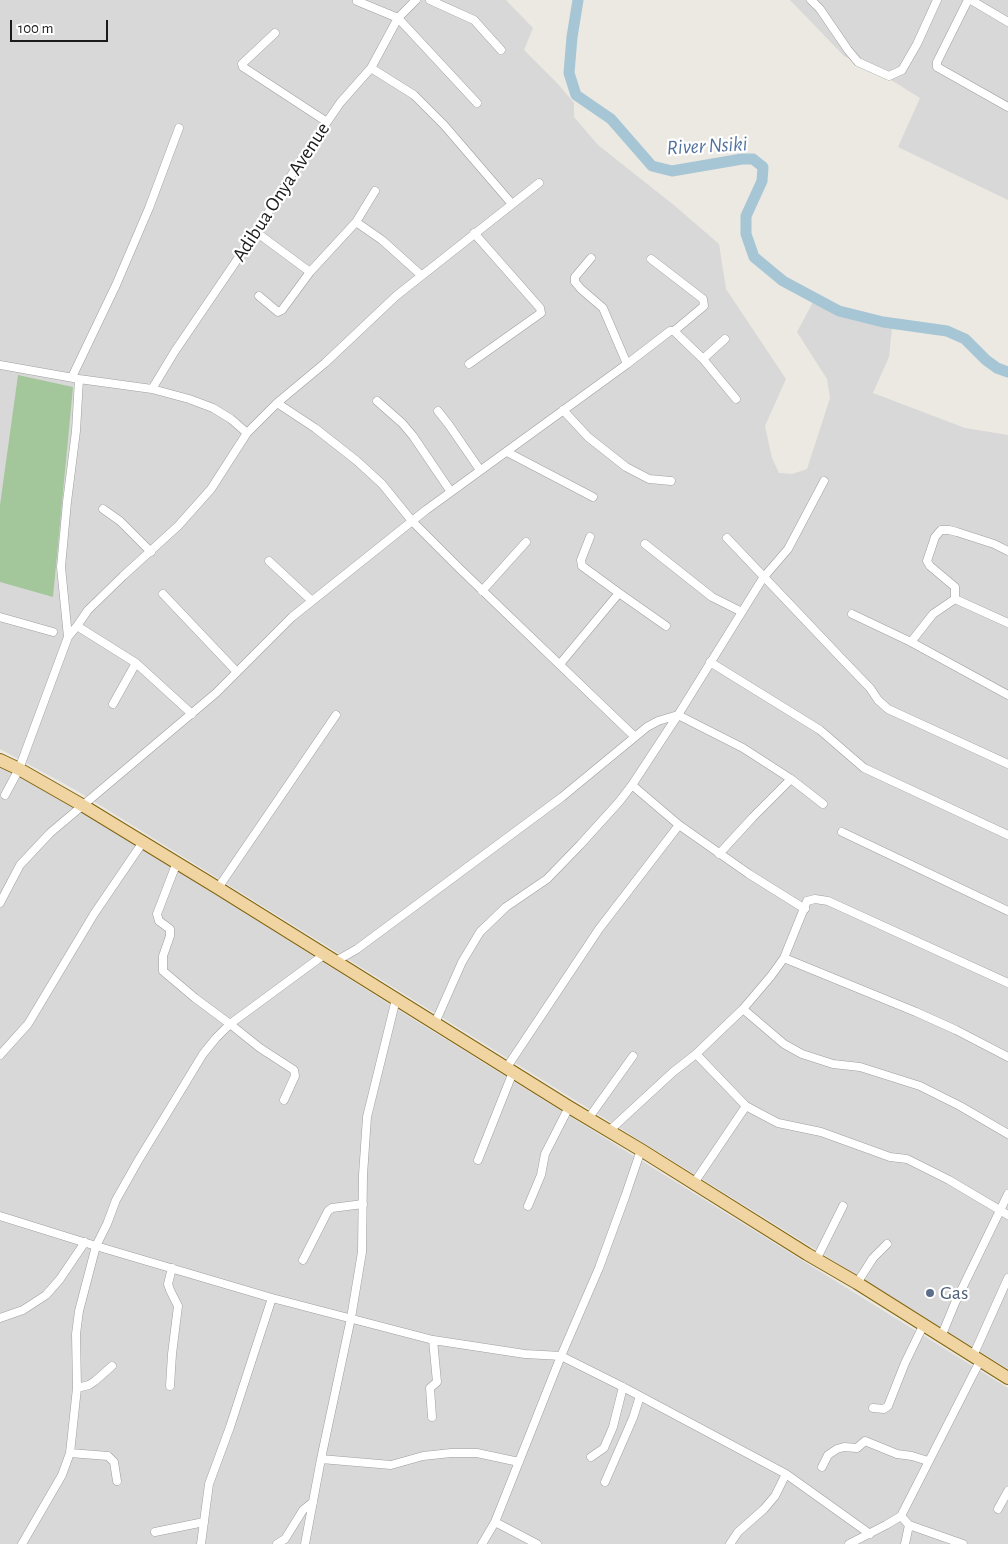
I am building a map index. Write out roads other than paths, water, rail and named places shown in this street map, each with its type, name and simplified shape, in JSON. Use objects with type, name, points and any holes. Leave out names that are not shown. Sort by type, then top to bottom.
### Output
[{"type":"main road","points":[[0,760],[82,805],[177,862],[588,1119],[1008,1378]]},
{"type":"street","name":"Adibua Onya Avenue","points":[[152,389],[175,351],[256,232],[327,122],[340,103],[370,68],[398,18],[416,0]]},
{"type":"street","points":[[430,0],[474,20],[500,50]]},
{"type":"street","points":[[811,0],[820,9],[858,62],[889,76],[902,70],[938,0]]},
{"type":"street","points":[[820,9],[825,0]]},
{"type":"street","points":[[1008,22],[969,0],[937,62],[937,67],[1008,107]]},
{"type":"street","points":[[356,1],[398,18],[477,104]]},
{"type":"street","points":[[275,33],[242,64],[243,67],[327,122]]},
{"type":"street","points":[[370,68],[414,95],[444,125],[512,204]]},
{"type":"street","points":[[68,637],[61,567],[76,431],[76,378],[149,208],[179,128]]},
{"type":"street","points":[[5,795],[19,769],[68,637],[88,610],[178,526],[211,490],[247,433],[277,403],[325,363],[396,296],[539,183]]},
{"type":"street","points":[[259,296],[278,312],[282,310],[310,272],[356,222],[374,192]]},
{"type":"street","points":[[356,222],[382,240],[422,276]]},
{"type":"street","points":[[256,232],[310,272]]},
{"type":"street","points":[[469,364],[541,313],[540,308],[474,234]]},
{"type":"street","points":[[591,258],[575,277],[575,282],[604,308],[627,364]]},
{"type":"street","points":[[0,902],[20,864],[50,834],[192,714],[292,617],[412,521],[670,331],[674,330],[704,306],[703,299],[650,259]]},
{"type":"street","points":[[674,330],[703,359],[736,399]]},
{"type":"street","points":[[703,359],[725,338]]},
{"type":"street","points":[[0,365],[152,389],[189,399],[213,408],[231,419],[247,433]]},
{"type":"street","points":[[377,401],[402,423],[413,436],[451,492]]},
{"type":"street","points":[[277,403],[315,428],[357,461],[382,484],[412,521],[635,737]]},
{"type":"street","points":[[563,410],[588,436],[626,467],[650,478],[671,481]]},
{"type":"street","points":[[438,411],[480,470]]},
{"type":"street","points":[[507,452],[593,497]]},
{"type":"street","points":[[435,1023],[462,962],[480,932],[506,907],[547,879],[587,838],[632,785],[764,578],[788,548],[824,481]]},
{"type":"street","points":[[103,509],[120,521],[151,552]]},
{"type":"street","points":[[955,600],[955,588],[930,566],[927,561],[935,537],[942,530],[957,532],[994,544],[1008,551]]},
{"type":"street","points":[[590,537],[581,560],[582,566],[666,626]]},
{"type":"street","points":[[726,538],[844,660],[888,709],[1008,764]]},
{"type":"street","points":[[482,590],[526,542]]},
{"type":"street","points":[[645,544],[712,596],[742,612]]},
{"type":"street","points":[[269,562],[312,601]]},
{"type":"street","points":[[560,664],[619,593]]},
{"type":"street","points":[[163,594],[237,672]]},
{"type":"street","points":[[955,600],[1008,623]]},
{"type":"street","points":[[911,642],[933,614],[955,600]]},
{"type":"street","points":[[852,614],[911,642],[1008,695]]},
{"type":"street","points":[[0,617],[52,632]]},
{"type":"street","points":[[77,626],[136,663],[192,714]]},
{"type":"street","points":[[710,662],[820,730],[864,768],[1008,835]]},
{"type":"street","points":[[113,704],[136,663]]},
{"type":"street","points":[[218,888],[336,715]]},
{"type":"street","points":[[22,1544],[62,1475],[70,1453],[78,1388],[76,1334],[79,1311],[96,1246],[116,1200],[188,1078],[203,1054],[230,1024],[330,957],[357,949],[554,802],[658,720],[678,715],[743,748],[791,779],[824,804]]},
{"type":"street","points":[[719,854],[791,779]]},
{"type":"street","points":[[632,785],[679,825],[719,854],[805,909]]},
{"type":"street","points":[[478,1160],[510,1070],[599,930],[679,825]]},
{"type":"street","points":[[842,832],[1008,912]]},
{"type":"street","points":[[0,1055],[28,1024],[90,922],[143,842]]},
{"type":"street","points":[[177,862],[157,914],[158,921],[170,929],[170,936],[162,956],[163,971],[260,1048],[294,1070],[295,1076],[284,1100]]},
{"type":"street","points":[[609,1131],[696,1054],[742,1009],[771,976],[784,958],[808,901],[815,899],[828,902],[1008,983]]},
{"type":"street","points":[[784,958],[916,1012],[1008,1057]]},
{"type":"street","points":[[305,1544],[351,1318],[362,1252],[364,1145],[367,1116],[396,999]]},
{"type":"street","points":[[742,1009],[784,1044],[802,1054],[833,1064],[860,1067],[920,1086],[960,1106],[1008,1134]]},
{"type":"street","points":[[696,1054],[746,1106],[778,1123],[821,1132],[890,1157],[907,1159],[949,1180],[1008,1215]]},
{"type":"street","points":[[588,1119],[633,1056]]},
{"type":"street","points":[[694,1183],[746,1106]]},
{"type":"street","points":[[528,1206],[541,1175],[545,1154],[569,1107]]},
{"type":"street","points":[[482,1544],[495,1522],[561,1356],[599,1268],[626,1197],[640,1150]]},
{"type":"street","points":[[941,1337],[955,1303],[1008,1194]]},
{"type":"street","points":[[303,1260],[328,1211],[332,1208],[362,1204]]},
{"type":"street","points":[[816,1260],[844,1206]]},
{"type":"street","points":[[0,1216],[272,1298],[433,1340],[525,1354],[561,1356],[786,1474],[870,1534]]},
{"type":"street","points":[[0,1318],[23,1310],[46,1295],[60,1279],[85,1242]]},
{"type":"street","points":[[857,1284],[873,1258],[887,1244]]},
{"type":"street","points":[[170,1386],[178,1306],[168,1284],[172,1268]]},
{"type":"street","points":[[849,1544],[901,1516],[976,1359],[1008,1278]]},
{"type":"street","points":[[201,1544],[209,1484],[230,1427],[272,1298]]},
{"type":"street","points":[[873,1408],[884,1409],[888,1406],[923,1326]]},
{"type":"street","points":[[432,1417],[430,1388],[437,1382],[433,1340]]},
{"type":"street","points":[[78,1388],[89,1385],[112,1366]]},
{"type":"street","points":[[592,1457],[604,1448],[613,1427],[623,1388]]},
{"type":"street","points":[[604,1482],[633,1418],[640,1396]]},
{"type":"street","points":[[822,1467],[828,1455],[837,1449],[844,1447],[857,1448],[865,1441],[897,1454],[928,1461]]},
{"type":"street","points":[[70,1453],[108,1456],[114,1462],[117,1481]]},
{"type":"street","points":[[321,1459],[391,1465],[423,1456],[477,1453],[519,1462]]},
{"type":"street","points":[[730,1544],[738,1532],[764,1509],[775,1496],[786,1474]]},
{"type":"street","points":[[998,1509],[1008,1491]]},
{"type":"street","points":[[277,1544],[285,1539],[303,1510],[313,1502]]},
{"type":"street","points":[[901,1516],[909,1526],[964,1544]]},
{"type":"street","points":[[155,1532],[204,1522]]},
{"type":"street","points":[[495,1522],[537,1544]]},
{"type":"street","points":[[905,1544],[909,1526]]},
{"type":"waterway","name":"River Nsiki","points":[[578,0],[569,73],[576,95],[611,119],[652,166],[672,171],[742,159],[753,159],[763,167],[762,181],[746,216],[746,234],[754,257],[783,281],[839,311],[883,322],[947,331],[965,339],[986,360],[997,368],[1008,372]]},
{"type":"place","name":"Gas","points":[[930,1293]]}]
